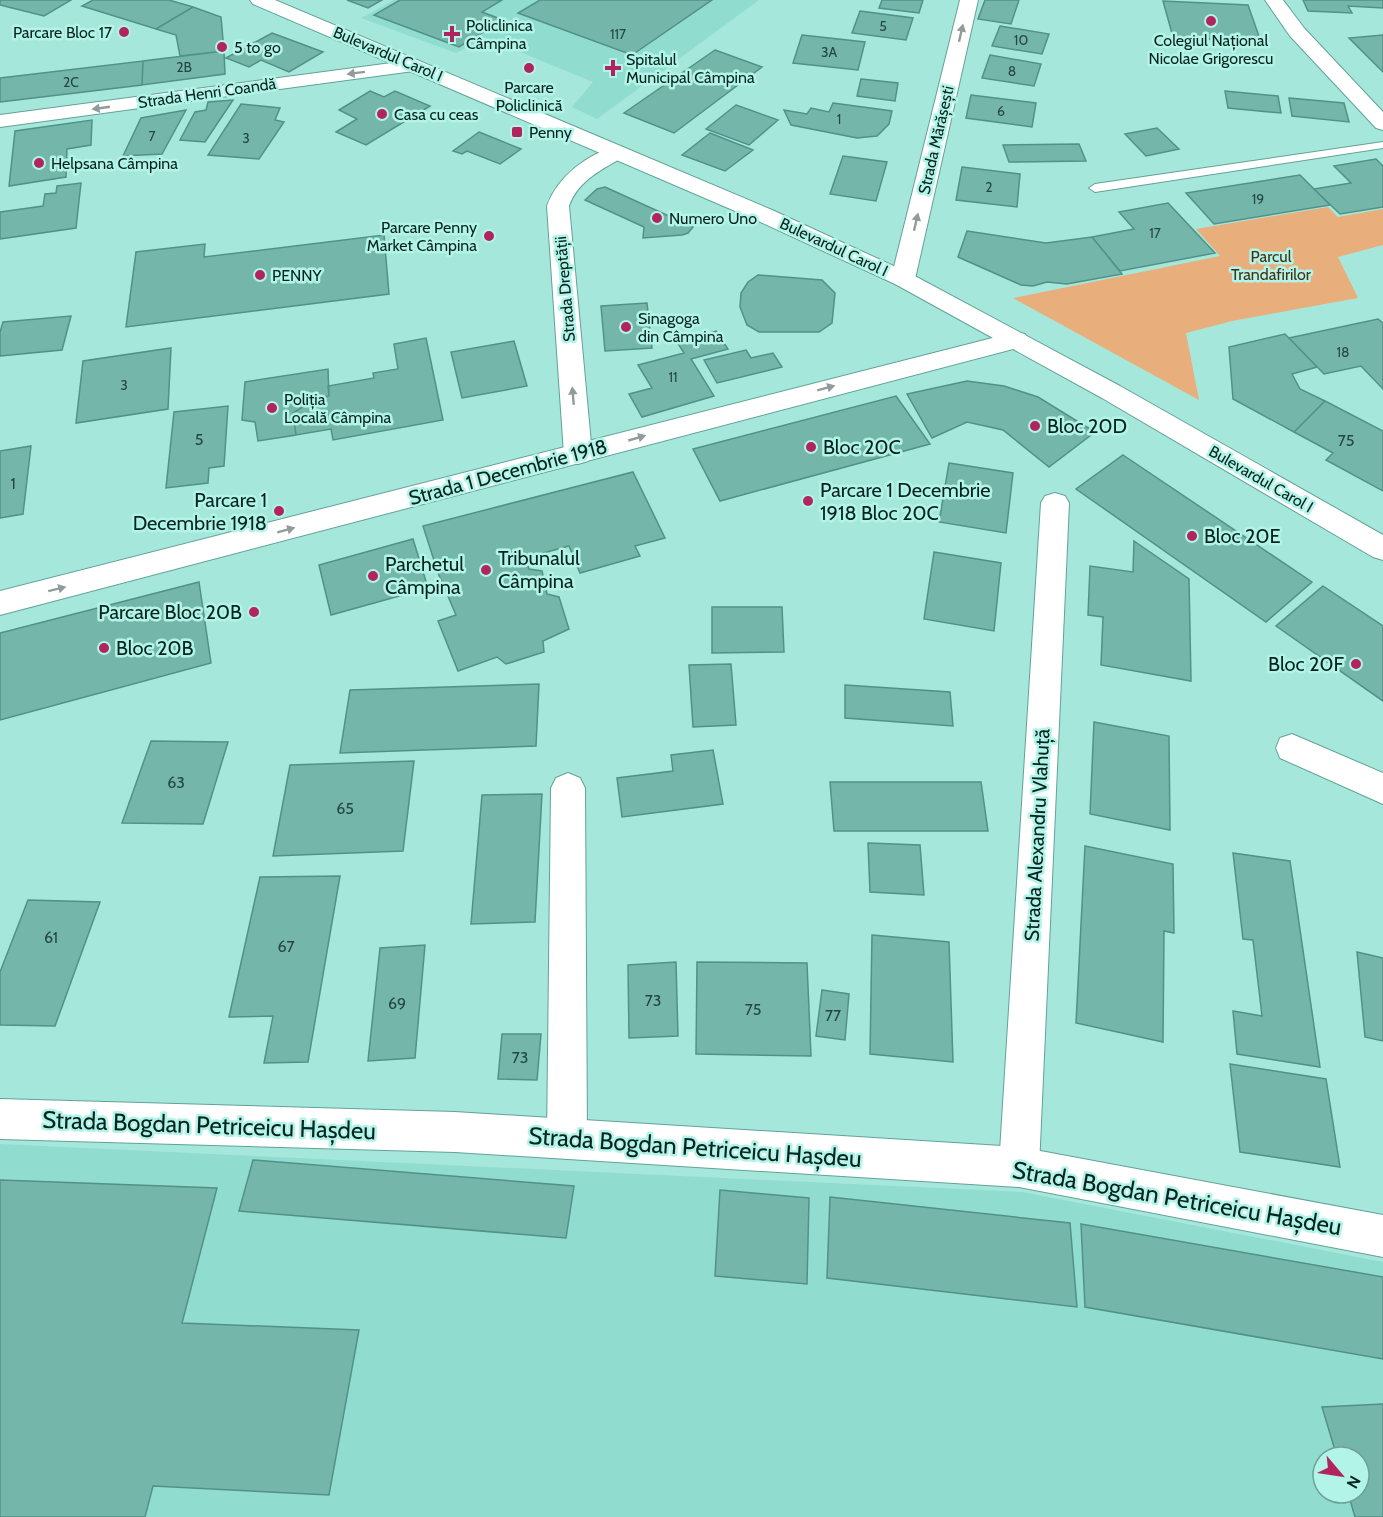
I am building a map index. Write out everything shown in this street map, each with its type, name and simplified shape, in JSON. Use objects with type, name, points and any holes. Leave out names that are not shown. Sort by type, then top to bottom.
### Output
[{"type":"street","name":"Bulevardul Carol I","points":[[259,0],[764,214],[903,279],[1016,340],[1383,549]]},
{"type":"street","name":"Strada Mărășești","points":[[903,279],[969,0]]},
{"type":"street","points":[[1276,1],[1297,32],[1383,124]]},
{"type":"street","name":"Strada Henri Coandă","points":[[0,121],[414,66]]},
{"type":"street","name":"Strada Dreptății","points":[[578,454],[558,206],[563,192],[576,178],[618,152]]},
{"type":"street","name":"Strada 1 Decembrie 1918","points":[[0,603],[1016,340]]},
{"type":"street","name":"Strada Alexandru Vlahuță","points":[[1019,1167],[1055,504]]},
{"type":"street","points":[[1292,748],[1383,789]]},
{"type":"street","points":[[567,1139],[568,788]]},
{"type":"street","name":"Strada Bogdan Petriceicu Hașdeu","points":[[0,1119],[455,1132],[1019,1167],[1383,1236]]},
{"type":"lane","points":[[1095,188],[1383,145]]},
{"type":"shaded area","name":"Spitalul Municipal Câmpina","points":[[394,0],[759,0],[597,119],[572,107],[593,82],[486,38],[456,53],[361,18]]},
{"type":"shaded area","points":[[0,1144],[1022,1192],[1383,1262],[1383,1517],[0,1517]]},
{"type":"green space","name":"Parcul Trandafirilor","points":[[1328,207],[1338,217],[1383,209],[1383,245],[1338,257],[1358,298],[1232,321],[1186,333],[1199,400],[1013,298],[1220,256],[1196,229]]},
{"type":"building","points":[[0,0],[71,0],[44,16],[0,5]]},
{"type":"building","points":[[93,0],[169,0],[193,7],[156,29],[82,6]]},
{"type":"building","points":[[347,0],[382,0],[368,8]]},
{"type":"building","name":"Policlinica Câmpina","points":[[400,0],[502,0],[482,12],[503,20],[459,47],[374,15]]},
{"type":"building","points":[[540,0],[712,0],[632,55],[518,13]]},
{"type":"building","points":[[882,0],[923,0],[919,13],[879,8]]},
{"type":"building","points":[[985,0],[1019,0],[1011,24],[978,19]]},
{"type":"building","points":[[1303,0],[1383,0],[1383,8],[1348,6],[1352,13],[1308,11]]},
{"type":"building","name":"Colegiul Național Nicolae Grigorescu","points":[[1163,1],[1248,5],[1261,42],[1173,37]]},
{"type":"building","points":[[193,7],[221,17],[224,51],[180,56],[176,35],[156,29]]},
{"type":"building","points":[[860,11],[913,18],[906,40],[852,33]]},
{"type":"building","points":[[1000,26],[1049,34],[1042,54],[992,46]]},
{"type":"building","points":[[272,33],[323,52],[289,72],[261,60],[249,67],[226,58]]},
{"type":"building","points":[[802,35],[865,42],[858,70],[793,63]]},
{"type":"building","points":[[1383,35],[1383,72],[1349,38]]},
{"type":"building","points":[[715,50],[762,67],[674,133],[624,113]]},
{"type":"building","points":[[224,51],[225,74],[142,85],[143,61]]},
{"type":"building","points":[[990,55],[1041,64],[1034,86],[982,78]]},
{"type":"building","points":[[143,61],[142,85],[0,102],[0,78]]},
{"type":"building","points":[[861,79],[898,83],[895,101],[857,96]]},
{"type":"building","name":"Casa cu ceas","points":[[370,91],[384,97],[395,91],[430,106],[366,145],[336,132],[357,119],[339,110]]},
{"type":"building","points":[[1225,91],[1278,96],[1281,113],[1228,108]]},
{"type":"building","points":[[971,95],[1036,103],[1032,127],[966,118]]},
{"type":"building","points":[[1289,98],[1344,103],[1349,122],[1292,116]]},
{"type":"building","points":[[233,100],[205,142],[180,140],[195,112],[206,110],[208,102]]},
{"type":"building","points":[[833,103],[892,111],[889,124],[877,136],[857,138],[791,125],[784,110],[807,114],[811,108],[829,112]]},
{"type":"building","points":[[241,104],[280,108],[275,120],[284,122],[259,159],[208,155]]},
{"type":"building","points":[[736,105],[778,120],[749,145],[706,129]]},
{"type":"building","points":[[186,110],[162,154],[123,156],[141,118]]},
{"type":"building","name":"Helpsana Câmpina","points":[[92,120],[91,145],[67,149],[66,177],[9,186],[15,131]]},
{"type":"building","points":[[1157,128],[1179,149],[1146,156],[1125,134]]},
{"type":"building","points":[[479,132],[521,149],[500,164],[467,151],[462,154],[453,151]]},
{"type":"building","points":[[710,133],[753,150],[725,171],[682,155]]},
{"type":"building","points":[[1079,144],[1086,161],[1009,162],[1003,145]]},
{"type":"building","points":[[843,156],[887,162],[876,201],[830,194]]},
{"type":"building","points":[[1376,159],[1383,166],[1383,207],[1340,214],[1314,189],[1351,183],[1334,166]]},
{"type":"building","points":[[962,167],[1020,174],[1017,207],[956,200]]},
{"type":"building","points":[[1300,175],[1330,205],[1214,224],[1186,193]]},
{"type":"building","points":[[81,183],[76,228],[0,239],[0,212],[43,206],[45,194],[56,193],[57,186]]},
{"type":"building","points":[[605,187],[693,227],[688,233],[682,235],[643,238],[644,227],[585,200],[597,189]]},
{"type":"building","points":[[1168,203],[1215,253],[1120,271],[1092,237],[1134,229],[1119,212]]},
{"type":"building","points":[[967,231],[1046,243],[1092,237],[1122,274],[1067,284],[1047,282],[1033,286],[1021,285],[958,257]]},
{"type":"building","name":"PENNY","points":[[384,235],[389,294],[126,327],[136,252],[205,244],[204,257]]},
{"type":"building","points":[[758,275],[822,280],[835,293],[832,323],[819,332],[759,332],[747,325],[740,307],[741,293],[748,282]]},
{"type":"building","name":"Sinagoga din Câmpina","points":[[647,303],[652,348],[605,351],[601,306]]},
{"type":"building","points":[[71,316],[62,350],[0,356],[0,332],[3,322]]},
{"type":"building","points":[[1378,319],[1383,323],[1383,389],[1361,366],[1324,374],[1289,338]]},
{"type":"building","points":[[716,331],[728,349],[691,359],[714,396],[642,417],[629,394],[652,388],[638,365],[684,353],[677,342]]},
{"type":"building","points":[[1285,334],[1317,367],[1292,374],[1300,389],[1325,401],[1294,432],[1233,399],[1229,347]]},
{"type":"building","points":[[426,338],[443,420],[333,440],[331,429],[296,435],[293,413],[308,404],[307,400],[329,396],[328,386],[374,378],[373,373],[398,369],[394,344]]},
{"type":"building","points":[[514,341],[527,386],[462,398],[451,352]]},
{"type":"building","points":[[171,348],[168,409],[76,423],[83,361]]},
{"type":"building","points":[[746,350],[751,358],[773,353],[782,367],[717,383],[704,360]]},
{"type":"building","name":"Poliția Locală Câmpina","points":[[328,369],[329,396],[307,400],[308,404],[293,413],[296,435],[258,441],[255,422],[242,420],[245,382]]},
{"type":"building","name":"Bloc 20D","points":[[967,381],[1004,386],[1038,397],[1095,432],[1049,467],[1003,430],[967,422],[932,438],[907,394]]},
{"type":"building","name":"Bloc 20C","points":[[896,396],[930,444],[720,501],[693,449]]},
{"type":"building","points":[[1325,401],[1383,431],[1383,491],[1326,460],[1333,453],[1294,432]]},
{"type":"building","points":[[228,406],[224,466],[209,468],[208,483],[166,488],[174,412]]},
{"type":"building","points":[[31,446],[23,514],[0,518],[0,451]]},
{"type":"building","name":"Bloc 20E","points":[[1123,455],[1312,582],[1266,622],[1076,489]]},
{"type":"building","points":[[949,463],[1013,473],[1006,533],[939,522]]},
{"type":"building","name":"Tribunalul Câmpina","points":[[633,472],[665,538],[635,546],[640,556],[580,573],[569,546],[525,558],[529,569],[542,571],[547,594],[559,597],[569,629],[543,641],[544,652],[506,664],[497,657],[458,671],[438,621],[456,615],[438,573],[423,526]]},
{"type":"building","name":"Parchetul Câmpina","points":[[413,539],[428,588],[331,615],[319,565]]},
{"type":"building","points":[[1134,541],[1189,579],[1191,681],[1101,665],[1103,617],[1088,615],[1090,566],[1133,572]]},
{"type":"building","points":[[934,552],[1001,563],[994,631],[924,619]]},
{"type":"building","name":"Bloc 20B","points":[[199,582],[211,663],[0,720],[0,633]]},
{"type":"building","name":"Bloc 20F","points":[[1323,586],[1383,626],[1383,701],[1276,626]]},
{"type":"building","points":[[712,607],[782,607],[784,652],[712,653]]},
{"type":"building","points":[[731,664],[736,725],[693,727],[689,665]]},
{"type":"building","points":[[539,684],[536,746],[340,753],[350,690]]},
{"type":"building","points":[[845,685],[950,692],[953,726],[845,718]]},
{"type":"building","points":[[1094,722],[1169,736],[1170,830],[1090,814]]},
{"type":"building","points":[[151,741],[228,742],[203,824],[122,823]]},
{"type":"building","points":[[713,750],[723,804],[622,817],[617,778],[673,771],[671,755]]},
{"type":"building","points":[[414,761],[403,851],[273,856],[290,765]]},
{"type":"building","points":[[830,782],[981,782],[988,831],[834,831]]},
{"type":"building","points":[[542,794],[535,922],[471,924],[482,795]]},
{"type":"building","points":[[868,843],[920,845],[924,895],[870,892]]},
{"type":"building","points":[[1085,846],[1173,864],[1174,933],[1164,931],[1163,1042],[1076,1023]]},
{"type":"building","points":[[1233,853],[1290,861],[1320,1067],[1237,1054],[1233,1011],[1262,1016],[1253,940],[1243,939]]},
{"type":"building","points":[[340,876],[308,1062],[264,1063],[273,1016],[229,1017],[260,877]]},
{"type":"building","points":[[28,900],[100,902],[55,1026],[0,1025],[0,972]]},
{"type":"building","points":[[872,935],[949,942],[953,1062],[870,1054]]},
{"type":"building","points":[[425,945],[415,1058],[368,1061],[380,948]]},
{"type":"building","points":[[1357,952],[1383,958],[1383,1041],[1365,1037]]},
{"type":"building","points":[[676,962],[678,1036],[629,1038],[628,965]]},
{"type":"building","points":[[697,962],[807,963],[811,1056],[696,1054]]},
{"type":"building","points":[[822,990],[849,994],[845,1040],[816,1036]]},
{"type":"building","points":[[502,1034],[541,1034],[537,1080],[498,1079]]},
{"type":"building","points":[[1230,1064],[1326,1079],[1340,1167],[1240,1152]]},
{"type":"building","points":[[253,1160],[574,1186],[566,1238],[239,1211]]},
{"type":"building","points":[[0,1180],[217,1188],[182,1323],[359,1330],[329,1495],[153,1486],[145,1517],[0,1517]]},
{"type":"building","points":[[720,1190],[809,1198],[807,1284],[715,1276]]},
{"type":"building","points":[[830,1197],[1070,1223],[1077,1307],[827,1278]]},
{"type":"building","points":[[1081,1224],[1383,1277],[1383,1359],[1085,1307]]},
{"type":"building","points":[[1383,1404],[1383,1517],[1355,1517],[1352,1505],[1371,1505],[1371,1445],[1333,1445],[1322,1407]]},
{"type":"place","name":"Colegiul Național Nicolae Grigorescu","points":[[1211,21]]},
{"type":"place","name":"Parcare Bloc 17","points":[[124,32]]},
{"type":"place","name":"Policlinica Câmpina","points":[[452,34]]},
{"type":"place","name":"5 to go","points":[[222,47]]},
{"type":"place","name":"Parcare Policlinică","points":[[529,68]]},
{"type":"place","name":"Spitalul Municipal Câmpina","points":[[613,68]]},
{"type":"place","name":"Casa cu ceas","points":[[382,114]]},
{"type":"place","name":"Penny","points":[[517,132]]},
{"type":"place","name":"Helpsana Câmpina","points":[[39,163]]},
{"type":"place","name":"Numero Uno","points":[[657,218]]},
{"type":"place","name":"Parcare Penny Market Câmpina","points":[[489,236]]},
{"type":"place","name":"PENNY","points":[[260,275]]},
{"type":"place","name":"Sinagoga din Câmpina","points":[[626,327]]},
{"type":"place","name":"Poliția Locală Câmpina","points":[[272,408]]},
{"type":"place","name":"Bloc 20D","points":[[1035,426]]},
{"type":"place","name":"Bloc 20C","points":[[811,447]]},
{"type":"place","name":"Parcare 1 Decembrie 1918 Bloc 20C","points":[[808,501]]},
{"type":"place","name":"Parcare 1 Decembrie 1918","points":[[279,511]]},
{"type":"place","name":"Bloc 20E","points":[[1192,536]]},
{"type":"place","name":"Tribunalul Câmpina","points":[[486,570]]},
{"type":"place","name":"Parchetul Câmpina","points":[[373,576]]},
{"type":"place","name":"Parcare Bloc 20B","points":[[254,612]]},
{"type":"place","name":"Bloc 20B","points":[[104,648]]},
{"type":"place","name":"Bloc 20F","points":[[1356,664]]}]
